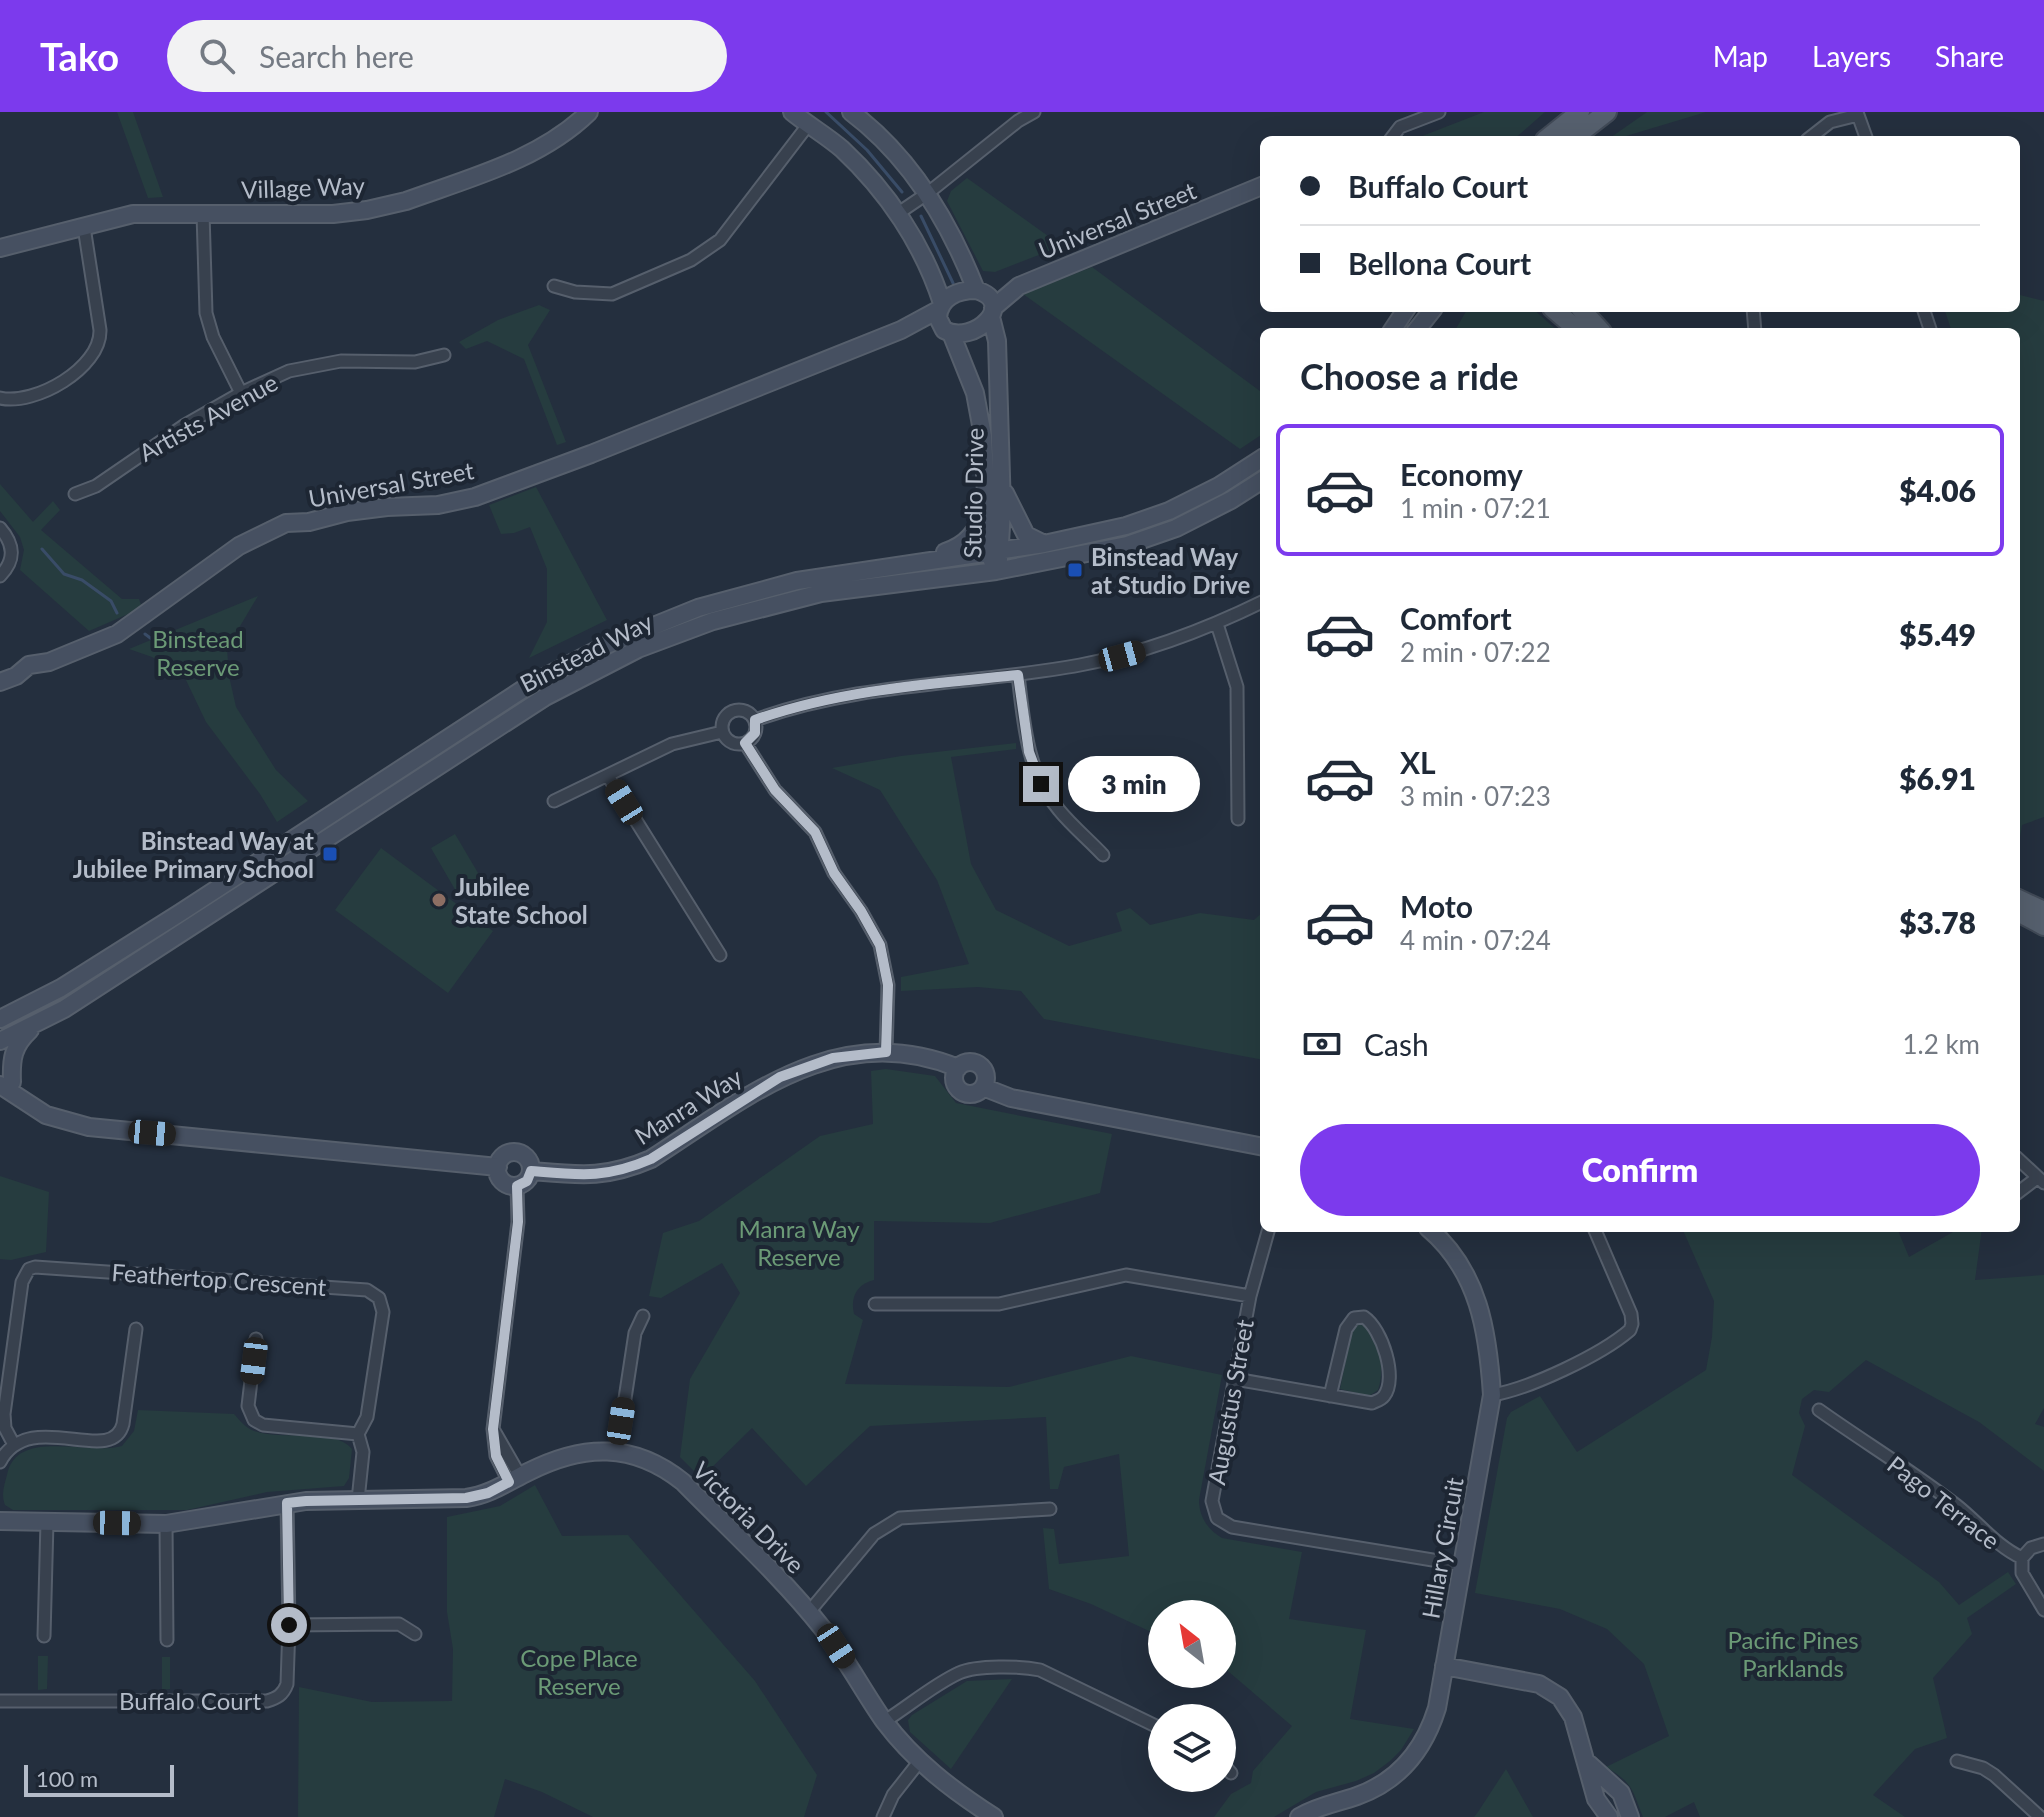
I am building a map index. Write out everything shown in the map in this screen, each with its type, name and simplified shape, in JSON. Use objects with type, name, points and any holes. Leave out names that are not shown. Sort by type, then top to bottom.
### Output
[{"type":"main road","points":[[1550,136],[1580,112]]},
{"type":"main road","points":[[1576,136],[1607,112]]},
{"type":"main road","points":[[1557,312],[1575,328]]},
{"type":"main road","points":[[1584,312],[1598,328]]},
{"type":"main road","points":[[2020,900],[2044,911]]},
{"type":"main road","points":[[2020,913],[2044,926]]},
{"type":"street","name":"Village Way","points":[[0,248],[133,214],[333,214],[406,201],[537,150],[589,112]]},
{"type":"street","points":[[792,112],[850,158],[897,214],[918,245],[940,306],[939,323],[948,331],[976,329],[992,313],[987,294],[976,290],[956,293],[940,306]]},
{"type":"street","points":[[851,112],[894,153],[928,193],[949,228],[976,290]]},
{"type":"street","points":[[897,214],[928,193],[1015,117],[1034,112]]},
{"type":"street","points":[[1393,136],[1400,127],[1439,112]]},
{"type":"street","points":[[1812,136],[1830,122],[1858,115],[1866,136]]},
{"type":"street","points":[[554,286],[575,292],[612,294],[691,260],[720,240],[808,125]]},
{"type":"street","name":"Universal Street","points":[[992,313],[1019,286],[1260,187]]},
{"type":"street","points":[[203,213],[206,313],[213,337],[241,393]]},
{"type":"street","points":[[0,398],[21,400],[67,380],[96,351],[100,330],[84,227]]},
{"type":"street","name":"Universal Street","points":[[0,682],[16,676],[29,665],[49,662],[117,634],[239,546],[286,523],[309,522],[347,512],[387,507],[438,505],[475,497],[901,330],[940,306]]},
{"type":"street","points":[[1418,328],[1431,312]]},
{"type":"street","name":"Studio Drive","points":[[992,313],[997,341],[1001,484],[995,551]]},
{"type":"street","name":"Universal Street","points":[[901,330],[948,331]]},
{"type":"street","name":"Studio Drive","points":[[948,331],[975,393],[983,436],[987,507],[996,571]]},
{"type":"street","name":"Artists Avenue","points":[[75,494],[96,486],[173,432],[241,393],[289,371],[341,361],[415,362],[444,355]]},
{"type":"street","name":"Binstead Way","points":[[0,1019],[61,988],[167,922],[482,715],[571,662],[648,627],[742,595],[810,578],[1044,544],[1126,526],[1169,511],[1219,486],[1260,460]]},
{"type":"street","name":"Binstead Way","points":[[0,1041],[64,1009],[545,697],[624,656],[683,631],[762,606],[821,593],[996,571],[1127,545],[1176,528],[1260,482]]},
{"type":"street","points":[[1001,484],[1022,529],[1030,538],[1044,544]]},
{"type":"street","points":[[917,561],[955,549],[965,542],[980,524],[987,507]]},
{"type":"street","points":[[0,528],[10,540],[12,558],[0,576]]},
{"type":"street","points":[[755,720],[798,706],[873,691],[1018,675],[1122,656],[1217,624],[1260,603]]},
{"type":"street","points":[[1217,624],[1237,687],[1238,819]]},
{"type":"street","points":[[1018,675],[1029,752],[1041,784],[1058,810],[1103,855]]},
{"type":"street","points":[[745,710],[755,720],[755,733],[745,743],[730,742],[722,732],[723,719],[731,711],[745,710]]},
{"type":"street","points":[[554,801],[672,744],[722,732]]},
{"type":"street","points":[[745,743],[775,790],[815,832],[834,873],[880,945],[888,985],[886,1052]]},
{"type":"street","points":[[608,776],[720,955]]},
{"type":"street","points":[[0,1012],[25,1007]]},
{"type":"street","points":[[3,1083],[18,1041],[37,1023]]},
{"type":"street","name":"Manra Way","points":[[3,1083],[46,1115],[89,1127],[498,1167],[507,1154],[519,1153],[530,1162],[531,1171],[589,1176],[630,1168],[651,1159],[780,1077],[833,1058],[886,1052],[923,1055],[958,1068],[973,1062],[982,1067],[986,1077],[983,1087],[1011,1098],[1260,1146]]},
{"type":"street","points":[[2020,1161],[2040,1181],[2020,1192]]},
{"type":"street","points":[[498,1167],[503,1181],[517,1186],[527,1181],[531,1171]]},
{"type":"street","points":[[515,1479],[493,1429],[518,1222],[517,1186]]},
{"type":"street","name":"Augustus Street","points":[[1268,1232],[1250,1296],[1212,1501],[1217,1518],[1232,1527],[1463,1565]]},
{"type":"street","name":"Hillary Circuit","points":[[1299,1817],[1378,1786],[1399,1772],[1414,1756],[1432,1724],[1492,1395],[1488,1342],[1478,1299],[1463,1267],[1433,1232]]},
{"type":"street","points":[[1492,1395],[1524,1388],[1574,1364],[1630,1330],[1631,1314],[1596,1232]]},
{"type":"street","name":"Feathertop Crescent","points":[[13,1443],[5,1428],[4,1414],[22,1282],[29,1269],[43,1266],[367,1290],[374,1293],[382,1304],[383,1312],[367,1417],[358,1434],[363,1452],[358,1500]]},
{"type":"street","points":[[875,1304],[999,1304],[1126,1275],[1250,1296]]},
{"type":"street","points":[[617,1451],[635,1333],[643,1316]]},
{"type":"street","points":[[1235,1379],[1330,1396],[1372,1403],[1384,1396],[1388,1384],[1386,1346],[1373,1322],[1364,1317],[1354,1318],[1346,1329],[1330,1396]]},
{"type":"street","points":[[0,1462],[13,1443],[41,1436],[105,1442],[118,1435],[123,1424],[136,1329]]},
{"type":"street","points":[[256,1339],[248,1406],[254,1420],[263,1425],[358,1434]]},
{"type":"street","name":"Pago Terrace","points":[[1819,1410],[1952,1502],[1981,1525],[1997,1544],[2022,1558],[2022,1573],[2044,1610]]},
{"type":"street","name":"Victoria Drive","points":[[0,1521],[166,1524],[287,1503],[466,1498],[488,1493],[555,1458],[584,1451],[617,1451],[647,1459],[683,1482],[809,1612],[836,1646],[885,1721],[919,1762],[994,1817]]},
{"type":"street","name":"Buffalo Court","points":[[0,1701],[276,1699],[287,1684],[287,1503]]},
{"type":"street","points":[[809,1612],[874,1534],[900,1518],[1050,1509]]},
{"type":"street","points":[[44,1636],[47,1522]]},
{"type":"street","points":[[166,1524],[167,1640]]},
{"type":"street","points":[[2022,1558],[2031,1548],[2044,1544]]},
{"type":"street","points":[[289,1625],[399,1624],[415,1634]]},
{"type":"street","points":[[1444,1666],[1519,1679],[1560,1697],[1573,1717],[1596,1799],[1606,1813],[1616,1798],[1623,1797]]},
{"type":"street","points":[[885,1721],[959,1673],[1022,1667],[1040,1670],[1148,1722]]},
{"type":"street","points":[[1957,1761],[1983,1768],[1994,1775],[2040,1817]]},
{"type":"street","points":[[883,1817],[893,1795],[919,1762]]},
{"type":"street","points":[[1588,1763],[1623,1797],[1630,1817]]},
{"type":"green space","points":[[117,112],[133,112],[163,197],[148,198]]},
{"type":"green space","points":[[1484,112],[1545,112],[1518,136],[1422,136]]},
{"type":"green space","points":[[1647,112],[1706,112],[1626,136],[1613,136]]},
{"type":"green space","points":[[967,178],[1062,246],[995,272],[983,271],[947,201],[951,191]]},
{"type":"green space","points":[[1092,267],[1260,391],[1260,436],[1240,449],[1023,294]]},
{"type":"green space","points":[[2020,295],[2044,301],[2044,817],[2022,825],[2020,837],[2020,328],[1951,328],[1945,312],[2020,312]]},
{"type":"green space","points":[[539,305],[550,310],[528,345],[566,442],[557,445],[524,359],[487,341],[466,349],[459,342],[498,320]]},
{"type":"green space","points":[[1466,312],[1536,312],[1554,328],[1456,328]]},
{"type":"green space","points":[[0,484],[33,522],[53,501],[60,510],[41,530],[122,599],[139,599],[142,608],[89,631],[20,570],[24,550],[20,537],[0,511]]},
{"type":"green space","points":[[536,487],[607,620],[529,658],[547,622],[547,569],[530,527],[501,534],[489,505]]},
{"type":"green space","name":"Binstead Reserve","points":[[258,596],[227,648],[229,676],[236,707],[276,770],[308,801],[277,822],[206,722],[185,678],[152,657],[129,649]]},
{"type":"green space","points":[[1016,743],[1016,749],[951,757],[971,864],[996,910],[1069,946],[1122,931],[1116,913],[1130,908],[1150,925],[1200,913],[1254,920],[1260,915],[1260,1059],[1044,1019],[1021,991],[978,987],[901,991],[901,977],[969,964],[937,880],[880,790],[832,768],[901,756]]},
{"type":"green space","points":[[455,834],[481,878],[457,893],[431,848]]},
{"type":"green space","points":[[381,848],[493,931],[448,993],[335,910]]},
{"type":"green space","name":"Manra Way Reserve","points":[[886,1069],[935,1076],[956,1103],[1112,1134],[1100,1193],[990,1223],[874,1221],[874,1280],[859,1288],[854,1297],[854,1314],[863,1320],[845,1384],[1009,1387],[1131,1356],[1222,1375],[1199,1500],[1203,1517],[1212,1531],[1222,1538],[1302,1552],[1289,1619],[1366,1630],[1350,1719],[1414,1729],[1401,1750],[1374,1773],[1316,1792],[1274,1817],[1214,1817],[1231,1794],[1251,1783],[1253,1771],[1292,1726],[1236,1678],[1236,1600],[1148,1600],[1148,1630],[1091,1604],[1049,1589],[1043,1528],[1054,1529],[1059,1564],[1129,1556],[1119,1454],[1064,1467],[1058,1489],[1050,1489],[1046,1417],[870,1426],[806,1486],[752,1428],[701,1478],[680,1457],[690,1379],[740,1293],[722,1263],[661,1298],[649,1296],[663,1233],[699,1221],[820,1136],[873,1124],[871,1071]]},
{"type":"green space","points":[[0,1176],[49,1192],[46,1252],[11,1260],[0,1259]]},
{"type":"green space","name":"Pacific Pines Parklands","points":[[1684,1232],[1899,1232],[1909,1257],[1953,1232],[1981,1232],[1975,1280],[2044,1275],[2044,1408],[2035,1424],[2044,1427],[2044,1471],[1979,1422],[1866,1360],[1829,1392],[1814,1390],[1802,1399],[1799,1413],[1805,1426],[1792,1475],[1939,1582],[1959,1605],[2008,1572],[2016,1584],[1967,1618],[1972,1634],[1933,1678],[1947,1738],[1915,1749],[1873,1795],[1905,1817],[1700,1817],[1694,1802],[1665,1817],[1643,1817],[1630,1788],[1606,1767],[1669,1736],[1644,1664],[1607,1629],[1560,1609],[1475,1593],[1507,1418],[1511,1412],[1540,1396],[1577,1452],[1706,1370],[1714,1301]]},
{"type":"green space","points":[[1357,1324],[1367,1325],[1380,1356],[1378,1390],[1369,1396],[1340,1389],[1351,1335]]},
{"type":"green space","points":[[138,1410],[234,1414],[245,1426],[265,1434],[333,1438],[352,1449],[349,1478],[344,1486],[267,1492],[187,1510],[13,1510],[5,1505],[3,1494],[7,1475],[13,1460],[24,1452],[39,1447],[122,1446],[134,1431]]},
{"type":"green space","name":"Cope Place Reserve","points":[[535,1485],[562,1536],[628,1535],[755,1681],[817,1775],[804,1817],[593,1817],[542,1792],[505,1779],[494,1817],[298,1817],[299,1687],[372,1702],[452,1701],[453,1649],[447,1612],[447,1517],[500,1506]]},
{"type":"green space","points":[[38,1656],[48,1656],[47,1689],[38,1690]]},
{"type":"green space","points":[[162,1657],[170,1657],[170,1689],[162,1690]]},
{"type":"green space","points":[[1012,1679],[951,1769],[910,1732],[908,1720],[912,1715],[967,1681]]},
{"type":"green space","points":[[1506,1769],[1533,1817],[1474,1817],[1478,1812]]},
{"type":"waterway","points":[[826,112],[867,150],[902,192]]},
{"type":"waterway","points":[[921,216],[953,283]]},
{"type":"waterway","points":[[42,549],[64,574],[82,580],[111,601],[117,613]]},
{"type":"waterway","points":[[145,634],[157,643]]},
{"type":"place","name":"Binstead Way at Studio Drive","points":[[1075,570]]},
{"type":"place","name":"Binstead Way at Jubilee Primary School","points":[[330,854]]},
{"type":"place","name":"Jubilee State School","points":[[439,900]]},
{"type":"route","points":[[289,1625],[287,1503],[478,1497],[509,1482],[496,1456],[493,1429],[518,1222],[517,1186],[527,1181],[531,1171],[589,1176],[630,1168],[651,1159],[780,1077],[833,1058],[886,1052],[888,985],[880,945],[861,911],[845,892],[808,821],[775,790],[753,758],[745,743],[755,733],[755,720],[798,706],[873,691],[1018,675],[1029,752],[1041,784]]}]
